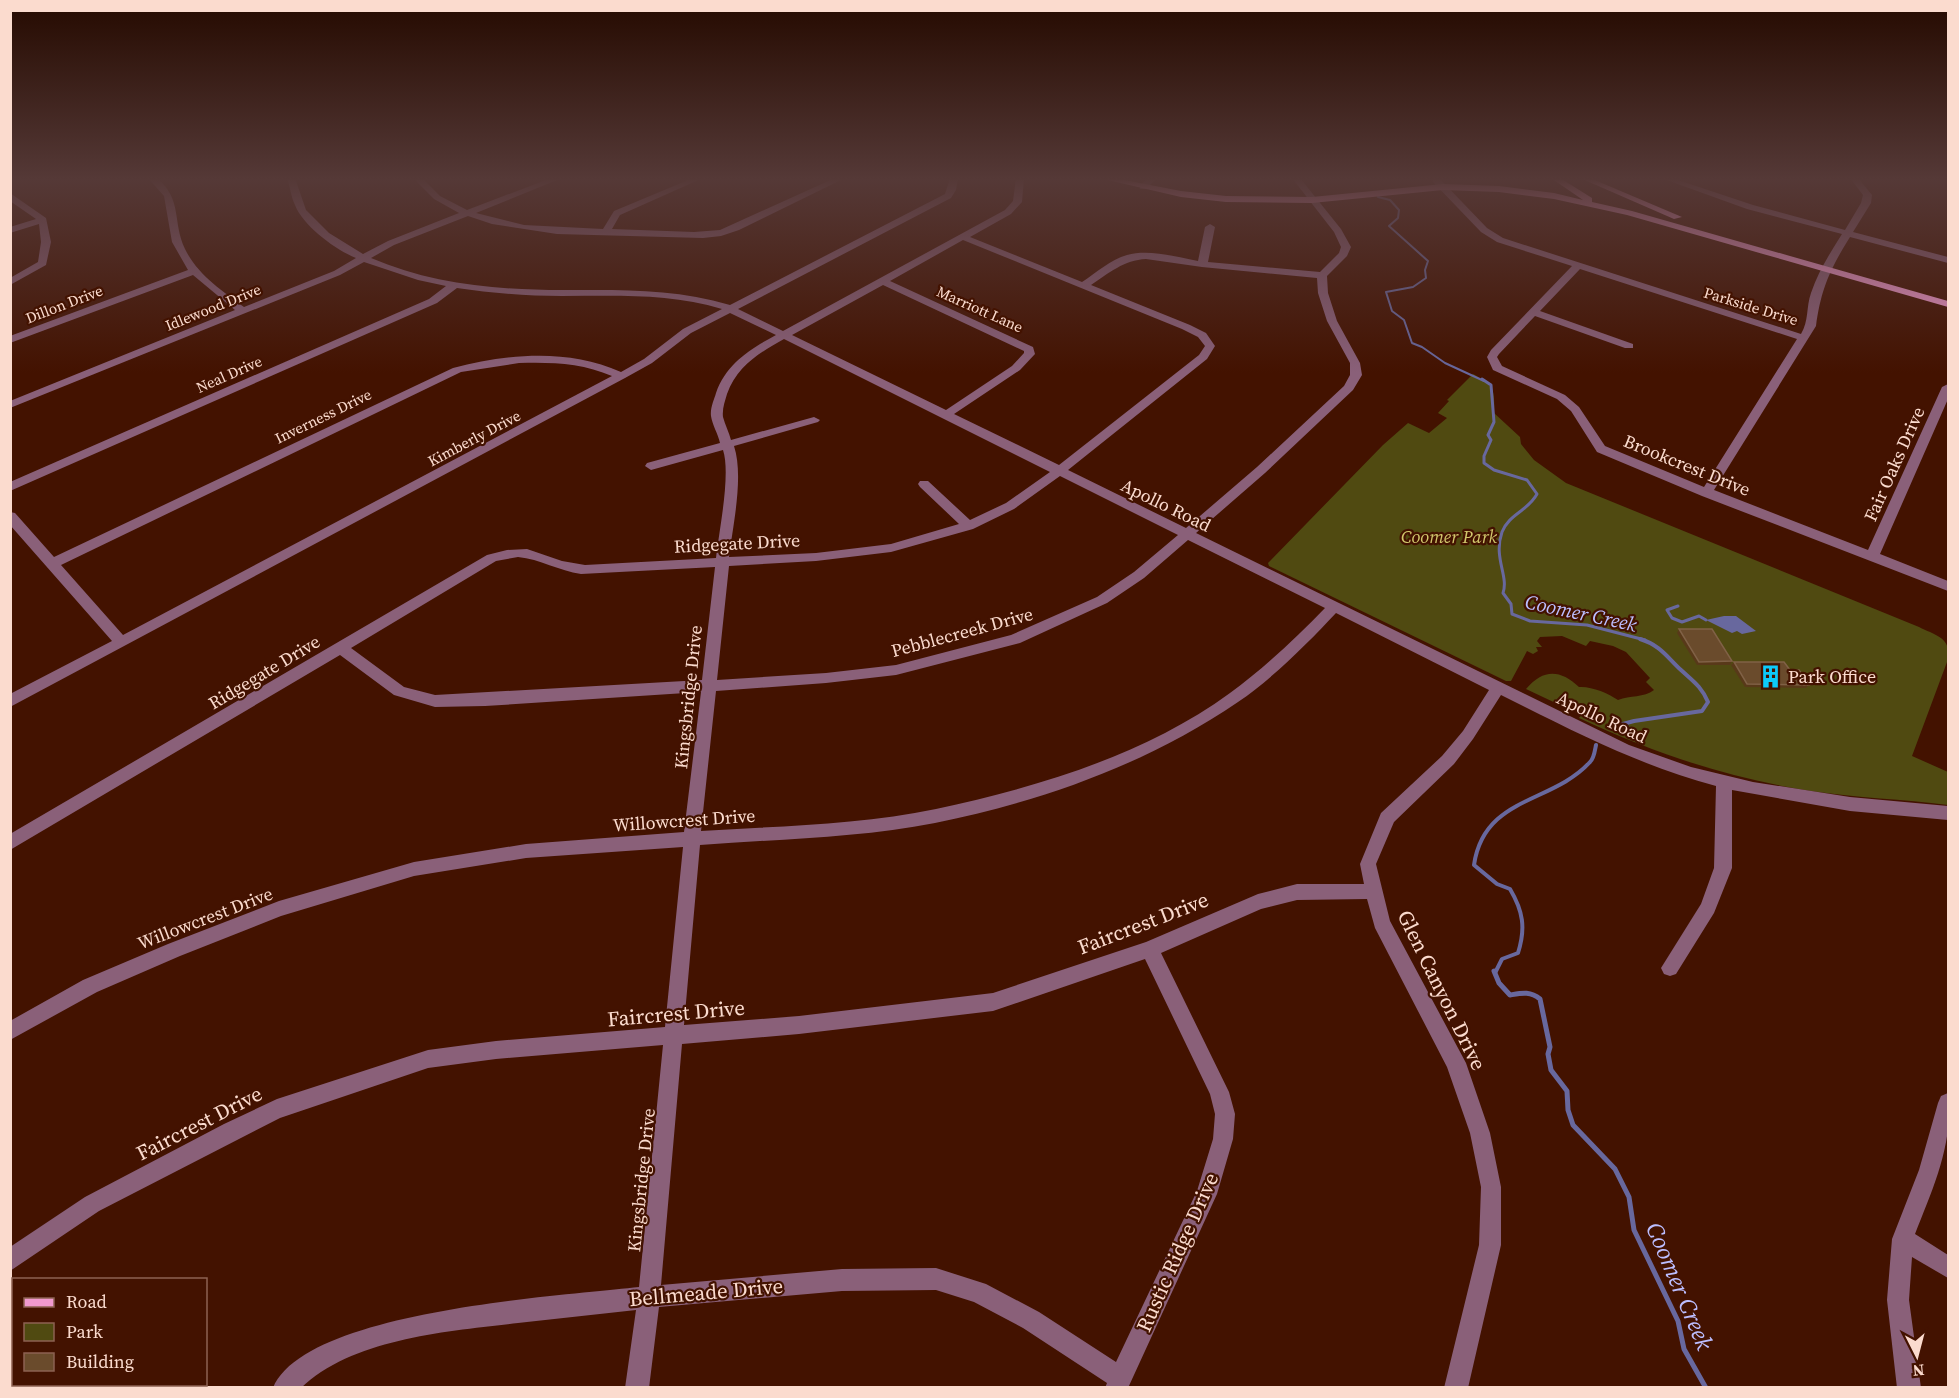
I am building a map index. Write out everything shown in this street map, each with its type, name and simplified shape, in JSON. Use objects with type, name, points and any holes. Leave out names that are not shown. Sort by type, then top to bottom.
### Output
[{"type":"main road","points":[[1744,243],[1948,294]]},
{"type":"main road","points":[[1758,243],[1948,304]]},
{"type":"street","points":[[10,282],[43,263],[46,243]]},
{"type":"street","points":[[177,243],[194,271],[243,311]]},
{"type":"street","name":"Apollo Road","points":[[339,243],[362,259],[422,277],[456,284],[540,293],[660,294],[701,300],[729,308],[1623,749],[1724,783],[1850,804],[1948,813]]},
{"type":"street","name":"Idlewood Drive","points":[[10,405],[337,273],[391,243]]},
{"type":"street","name":"Kimberly Drive","points":[[10,700],[621,376],[648,361],[687,331],[856,243]]},
{"type":"street","name":"Kingsbridge Drive","points":[[637,1388],[649,1297],[692,838],[732,468],[727,444],[717,416],[720,393],[726,381],[746,358],[952,243]]},
{"type":"street","name":"Ridgegate Drive","points":[[10,843],[492,558],[509,553],[530,552],[552,563],[572,568],[605,569],[816,556],[891,548],[968,525],[1010,506],[1058,472],[1203,357],[1210,346],[1202,335],[1186,327],[979,243]]},
{"type":"street","points":[[1202,264],[1208,243]]},
{"type":"street","points":[[1084,285],[1119,262],[1130,257],[1146,256],[1202,264],[1322,275],[1344,254],[1346,247],[1344,243]]},
{"type":"street","name":"Parkside Drive","points":[[1510,243],[1804,338]]},
{"type":"street","points":[[1706,493],[1811,326],[1815,295],[1841,243]]},
{"type":"street","points":[[1888,243],[1948,260]]},
{"type":"street","name":"Brookcrest Drive","points":[[1578,266],[1495,352],[1492,357],[1497,368],[1561,398],[1575,409],[1601,449],[1706,493],[1948,586]]},
{"type":"street","name":"Dillon Drive","points":[[10,340],[194,271]]},
{"type":"street","name":"Pebblecreek Drive","points":[[341,648],[399,691],[435,701],[826,678],[896,670],[1015,639],[1102,600],[1139,575],[1303,432],[1349,388],[1356,375],[1355,363],[1332,321],[1323,293],[1322,275]]},
{"type":"street","name":"Marriott Lane","points":[[883,281],[1029,349],[1030,354],[1016,368],[946,415]]},
{"type":"street","name":"Neal Drive","points":[[10,486],[433,301],[456,284]]},
{"type":"street","points":[[1534,312],[1629,346]]},
{"type":"street","name":"Inverness Drive","points":[[51,564],[457,370],[485,362],[560,360],[584,362],[607,368],[621,376]]},
{"type":"street","name":"Fair Oaks Drive","points":[[1872,557],[1948,387]]},
{"type":"street","points":[[651,466],[814,420]]},
{"type":"street","points":[[924,484],[968,525]]},
{"type":"street","points":[[10,516],[121,642]]},
{"type":"street","name":"Willowcrest Drive","points":[[10,1031],[90,986],[174,951],[279,909],[414,869],[526,851],[853,827],[935,816],[1063,783],[1129,757],[1235,697],[1304,638],[1334,607]]},
{"type":"street","name":"Glen Canyon Drive","points":[[1456,1388],[1490,1245],[1491,1186],[1480,1133],[1456,1063],[1381,922],[1368,864],[1387,818],[1448,760],[1468,735],[1498,688]]},
{"type":"street","points":[[1670,968],[1708,908],[1723,868],[1724,783]]},
{"type":"street","name":"Faircrest Drive","points":[[10,1260],[92,1204],[185,1154],[277,1109],[428,1059],[496,1050],[799,1025],[993,1002],[1150,949],[1268,899],[1297,892],[1373,891]]},
{"type":"street","name":"Rustic Ridge Drive","points":[[1118,1383],[1207,1194],[1224,1131],[1225,1114],[1220,1092],[1150,949]]},
{"type":"street","points":[[1909,1388],[1898,1300],[1903,1239],[1929,1170],[1948,1103]]},
{"type":"street","points":[[1903,1239],[1948,1267]]},
{"type":"street","name":"Bellmeade Drive","points":[[284,1388],[307,1366],[363,1339],[448,1320],[649,1297],[842,1280],[936,1279],[978,1292],[1021,1314],[1118,1383]]},
{"type":"green space","name":"Coomer Park","points":[[1473,374],[1492,389],[1494,413],[1520,437],[1521,444],[1534,460],[1566,483],[1919,627],[1942,639],[1948,648],[1947,662],[1912,756],[1948,772],[1948,805],[1780,786],[1721,772],[1664,753],[1579,718],[1581,715],[1526,689],[1532,682],[1545,675],[1558,674],[1579,687],[1599,690],[1618,700],[1654,690],[1646,682],[1650,678],[1626,652],[1613,646],[1590,641],[1586,646],[1562,636],[1540,637],[1537,641],[1542,647],[1536,647],[1538,651],[1533,654],[1527,651],[1511,681],[1506,681],[1269,566],[1268,563],[1383,445],[1408,423],[1429,433],[1447,418],[1438,413],[1449,401],[1447,400]]},
{"type":"water","points":[[1736,616],[1756,631],[1742,634],[1737,631],[1732,633],[1706,620]]},
{"type":"building","points":[[1679,629],[1712,629],[1732,661],[1699,662]]},
{"type":"building","name":"Park Office","points":[[1734,662],[1784,662],[1790,670],[1799,670],[1809,685],[1747,684]]},
{"type":"waterway","name":"Coomer Creek","points":[[1408,243],[1428,261],[1425,270],[1426,278],[1413,287],[1386,292],[1392,311],[1404,320],[1412,343],[1445,363],[1484,381]]},
{"type":"waterway","name":"Coomer Creek","points":[[1482,379],[1491,385],[1494,422],[1488,435],[1491,440],[1484,456],[1484,463],[1494,470],[1527,480],[1537,494],[1529,505],[1505,526],[1500,541],[1503,593],[1511,604],[1512,614],[1530,621],[1587,625],[1645,640]]},
{"type":"waterway","points":[[1678,606],[1667,610],[1672,618],[1682,622],[1699,616],[1706,620]]},
{"type":"waterway","name":"Coomer Creek","points":[[1612,727],[1634,721],[1702,711],[1708,702],[1697,684],[1663,652],[1640,639]]},
{"type":"waterway","name":"Coomer Creek","points":[[1495,973],[1502,959],[1518,953],[1522,936],[1522,920],[1510,889],[1497,884],[1474,865],[1480,842],[1491,826],[1505,813],[1575,776],[1591,761],[1596,745]]},
{"type":"waterway","name":"Coomer Creek","points":[[1494,971],[1499,983],[1510,995],[1522,993],[1540,999],[1550,1047],[1548,1054],[1551,1070],[1567,1091],[1568,1110],[1573,1125],[1615,1169],[1629,1197],[1634,1230],[1678,1321],[1684,1349],[1706,1388]]},
{"type":"place","name":"Park Office","points":[[1770,676]]}]
